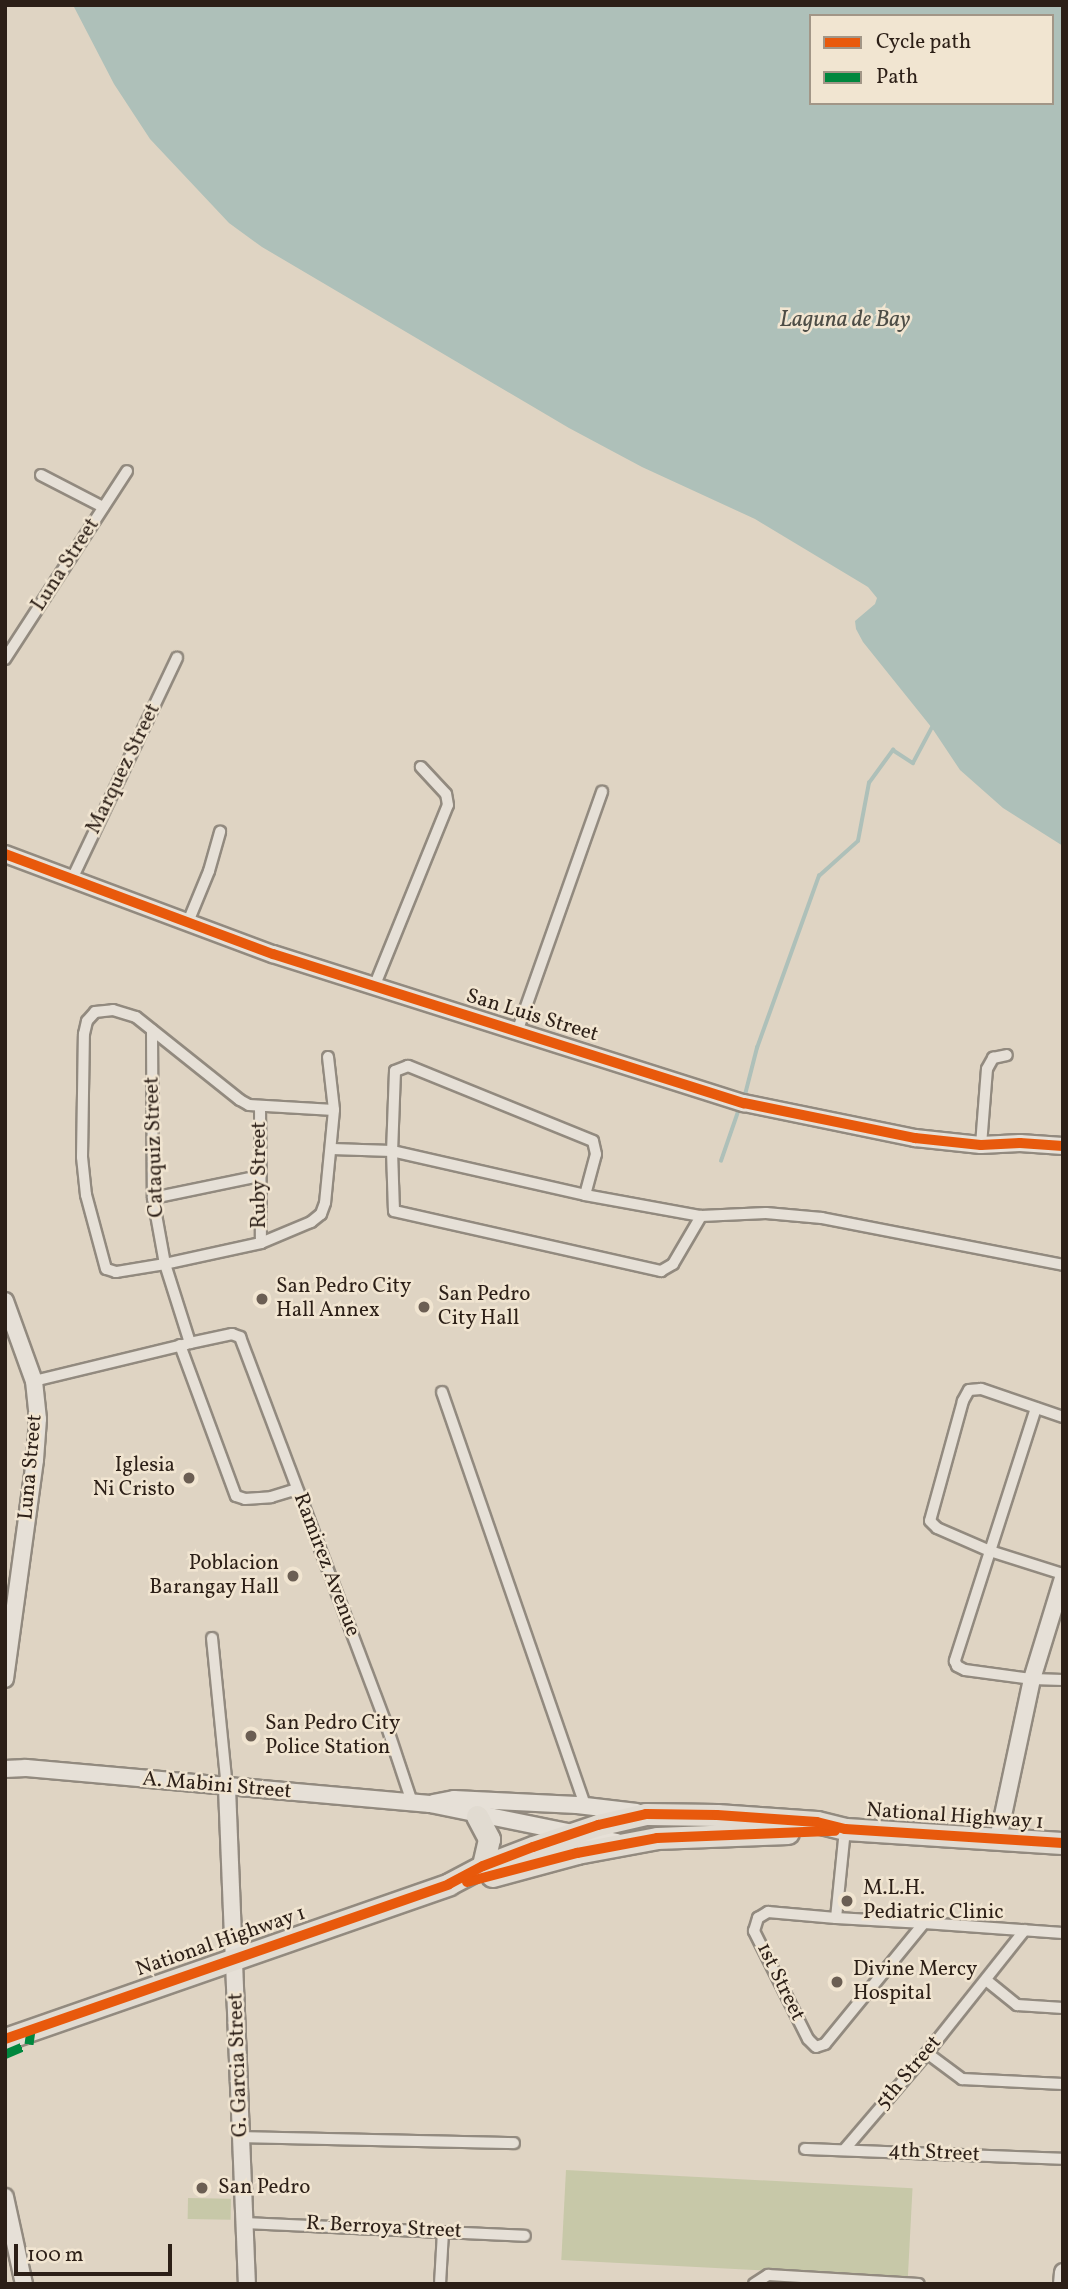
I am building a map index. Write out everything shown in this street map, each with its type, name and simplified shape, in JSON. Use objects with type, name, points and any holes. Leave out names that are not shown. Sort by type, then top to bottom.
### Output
[{"type":"highway","name":"National Highway 1","points":[[5,2039],[449,1884],[482,1866],[574,1833],[646,1814],[817,1822],[845,1829],[1063,1843]]},
{"type":"highway","points":[[477,1816],[489,1839],[482,1866]]},
{"type":"highway","name":"National Highway 1","points":[[449,1884],[477,1880],[621,1843],[698,1835],[816,1834],[845,1829]]},
{"type":"street","name":"Luna Street","points":[[5,659],[127,471]]},
{"type":"street","points":[[41,475],[103,507]]},
{"type":"street","name":"Marquez Street","points":[[72,879],[177,658]]},
{"type":"street","points":[[374,987],[448,805],[446,794],[421,767]]},
{"type":"street","points":[[517,1032],[602,792]]},
{"type":"street","points":[[188,922],[220,832]]},
{"type":"street","name":"San Luis Street","points":[[5,854],[374,987],[744,1103],[915,1138],[981,1144],[1063,1146]]},
{"type":"street","points":[[328,1058],[334,1110],[332,1149],[321,1214],[311,1222],[261,1243],[165,1264],[116,1272],[106,1269],[86,1195],[82,1157],[87,1021],[94,1012],[113,1010],[136,1017],[240,1100],[260,1107],[334,1110]]},
{"type":"street","name":"Cataquiz Street","points":[[152,1030],[153,1198],[165,1264],[185,1344],[236,1496],[245,1499],[297,1489]]},
{"type":"street","points":[[981,1144],[987,1069],[993,1058],[1007,1055]]},
{"type":"street","points":[[585,1195],[596,1154],[593,1141],[408,1066],[398,1067],[393,1076],[394,1211],[655,1271],[666,1270],[673,1264],[701,1216]]},
{"type":"street","name":"Ruby Street","points":[[260,1107],[261,1243]]},
{"type":"street","points":[[332,1149],[392,1151],[585,1195],[701,1216],[795,1214],[1063,1265]]},
{"type":"street","points":[[153,1198],[259,1176]]},
{"type":"street","name":"Luna Street","points":[[5,1301],[9,1321],[34,1381],[38,1419],[36,1460],[5,1679]]},
{"type":"street","name":"Ramirez Avenue","points":[[185,1344],[232,1334],[240,1336],[387,1727],[412,1802]]},
{"type":"street","points":[[34,1381],[185,1344]]},
{"type":"street","points":[[998,1839],[1032,1679],[1063,1576],[990,1551],[937,1528],[930,1521],[963,1401],[969,1390],[981,1389],[1063,1417]]},
{"type":"street","points":[[442,1392],[585,1806]]},
{"type":"street","points":[[1036,1408],[955,1661],[957,1666],[965,1670],[1032,1679],[1063,1680]]},
{"type":"street","name":"G. Garcia Street","points":[[212,1637],[227,1788],[247,2284]]},
{"type":"street","name":"A. Mabini Street","points":[[5,1769],[26,1768],[430,1804],[477,1816],[621,1843]]},
{"type":"street","name":"A. Mabini Street","points":[[430,1804],[454,1798],[585,1806],[646,1814]]},
{"type":"street","points":[[836,1919],[845,1829]]},
{"type":"street","name":"1st Street","points":[[924,1923],[825,2043],[816,2047],[802,2027],[754,1931],[758,1918],[768,1912],[836,1919],[924,1923],[1063,1934]]},
{"type":"street","name":"5th Street","points":[[845,2149],[927,2053],[1025,1930]]},
{"type":"street","points":[[986,1980],[1017,2006],[1063,2008]]},
{"type":"street","points":[[927,2053],[962,2079],[1063,2084]]},
{"type":"street","points":[[242,2137],[514,2143]]},
{"type":"street","name":"4th Street","points":[[805,2149],[1063,2159]]},
{"type":"street","points":[[5,2197],[24,2284]]},
{"type":"street","name":"R. Berroya Street","points":[[244,2223],[525,2236]]},
{"type":"street","points":[[440,2284],[443,2232]]},
{"type":"street","points":[[1062,2284],[1063,2272]]},
{"type":"street","points":[[754,2284],[768,2275],[919,2284]]},
{"type":"green space","points":[[566,2170],[913,2188],[908,2278],[561,2260]]},
{"type":"green space","points":[[188,2198],[231,2199],[231,2220],[188,2219]]},
{"type":"water","name":"Laguna de Bay","points":[[73,5],[1063,5],[1063,846],[1003,808],[960,770],[932,728],[863,642],[855,621],[875,604],[877,598],[868,587],[755,519],[642,467],[569,428],[262,247],[229,223],[150,139],[114,84]]},
{"type":"waterway","points":[[745,1095],[757,1048],[819,876],[858,841],[869,783],[893,750],[913,763],[932,728]]},
{"type":"waterway","points":[[721,1161],[739,1109]]},
{"type":"marked path","points":[[5,2054],[29,2044],[31,2029]]},
{"type":"cycle path","points":[[5,854],[273,954],[744,1103],[915,1138],[981,1145],[1020,1143],[1063,1146]]},
{"type":"cycle path","points":[[5,2039],[449,1884],[483,1866],[533,1847],[598,1825],[646,1814],[717,1815],[817,1822],[845,1829],[1063,1843]]},
{"type":"cycle path","points":[[467,1882],[577,1853],[657,1838],[835,1831]]},
{"type":"place","name":"San Pedro City Hall Annex","points":[[262,1299]]},
{"type":"place","name":"San Pedro City Hall","points":[[424,1307]]},
{"type":"place","name":"Iglesia Ni Cristo","points":[[189,1478]]},
{"type":"place","name":"Poblacion Barangay Hall","points":[[293,1576]]},
{"type":"place","name":"San Pedro City Police Station","points":[[251,1736]]},
{"type":"place","name":"M.L.H. Pediatric Clinic","points":[[847,1901]]},
{"type":"place","name":"Divine Mercy Hospital","points":[[837,1982]]},
{"type":"place","name":"San Pedro","points":[[202,2188]]}]
